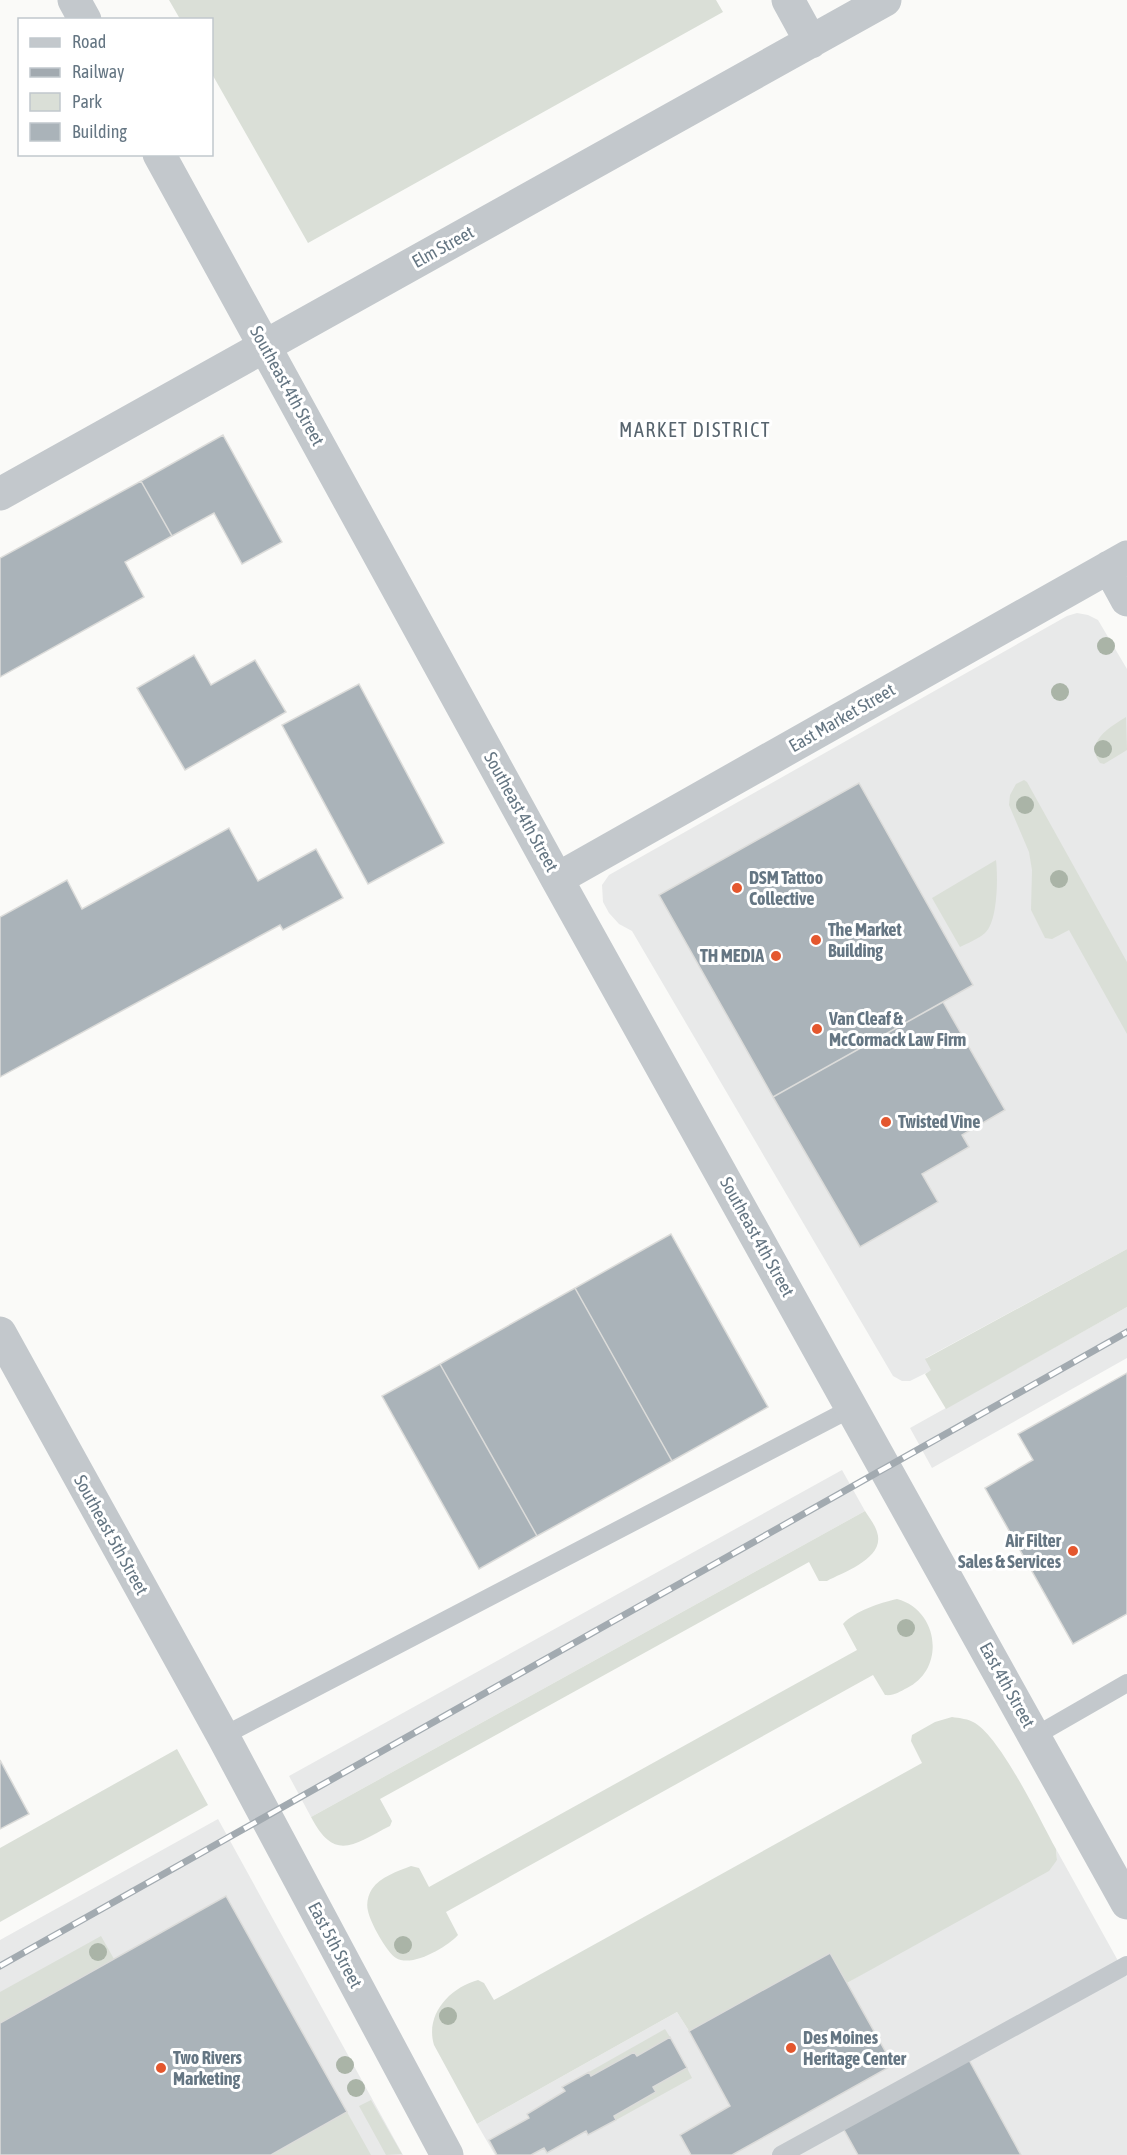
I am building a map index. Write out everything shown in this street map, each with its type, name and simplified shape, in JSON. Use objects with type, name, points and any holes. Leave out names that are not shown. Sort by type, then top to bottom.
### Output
[{"type":"street","points":[[74,0],[84,18]]},
{"type":"street","points":[[788,0],[811,42]]},
{"type":"street","name":"Elm Street","points":[[0,494],[885,0]]},
{"type":"street","name":"Southeast 4th Street","points":[[160,156],[557,879],[886,1468]]},
{"type":"street","points":[[1118,562],[1127,600]]},
{"type":"street","name":"East Market Street","points":[[557,879],[1118,562]]},
{"type":"street","name":"Southeast 5th Street","points":[[0,1333],[223,1736]]},
{"type":"street","name":"East 4th Street","points":[[886,1468],[1127,1903]]},
{"type":"street","name":"East 5th Street","points":[[223,1736],[447,2155]]},
{"type":"lane","points":[[223,1736],[852,1408]]},
{"type":"lane","points":[[1035,1736],[1127,1683]]},
{"type":"lane","points":[[781,2155],[1127,1965]]},
{"type":"shaded area","points":[[1077,613],[1098,620],[1127,669],[1127,1249],[926,1358],[932,1370],[910,1381],[902,1381],[893,1376],[632,931],[619,924],[609,913],[603,902],[602,885],[609,875],[1067,616]]},
{"type":"shaded area","points":[[1127,1307],[1127,1358],[932,1468],[910,1428]]},
{"type":"shaded area","points":[[842,1470],[865,1511],[311,1817],[289,1776]]},
{"type":"shaded area","name":"Two Rivers Marketing","points":[[218,1819],[403,2155],[0,2155],[0,1940]]},
{"type":"shaded area","points":[[1056,1849],[1127,1977],[1127,2155],[495,2155],[477,2124],[677,2012],[689,2031],[830,1953],[847,1983],[1057,1860]]},
{"type":"green space","points":[[169,0],[716,0],[723,12],[308,243],[213,76],[213,18],[179,18]]},
{"type":"green space","points":[[1126,717],[1127,750],[1104,764],[1100,763],[1095,748],[1097,742],[1107,730]]},
{"type":"green space","points":[[1024,780],[1127,962],[1127,1034],[1069,930],[1052,939],[1045,938],[1031,910],[1032,870],[1029,852],[1009,805],[1010,795],[1016,784]]},
{"type":"green space","points":[[996,860],[995,909],[989,927],[985,933],[960,947],[932,898]]},
{"type":"green space","points":[[1127,1249],[1127,1307],[946,1409],[925,1374],[931,1370],[925,1359]]},
{"type":"green space","points":[[865,1511],[876,1529],[878,1541],[870,1557],[862,1563],[827,1581],[819,1581],[809,1562],[380,1799],[392,1821],[390,1826],[356,1843],[346,1846],[337,1845],[328,1840],[311,1817]]},
{"type":"green space","points":[[897,1599],[911,1605],[922,1615],[929,1627],[932,1640],[932,1654],[928,1668],[907,1688],[885,1695],[873,1675],[446,1912],[458,1935],[429,1955],[403,1960],[392,1955],[384,1944],[372,1922],[367,1905],[372,1889],[384,1878],[411,1866],[419,1868],[429,1887],[857,1650],[843,1624],[868,1608]]},
{"type":"green space","points":[[952,1717],[975,1723],[986,1732],[1008,1762],[1056,1849],[1057,1860],[1049,1871],[847,1983],[830,1953],[689,2031],[677,2012],[477,2124],[434,2045],[432,2034],[436,2013],[449,1996],[467,1984],[478,1980],[484,1983],[494,2000],[922,1763],[911,1741],[912,1735],[935,1722]]},
{"type":"green space","points":[[177,1749],[208,1805],[0,1922],[0,1848]]},
{"type":"green space","points":[[101,1936],[114,1959],[0,2023],[0,1992]]},
{"type":"green space","points":[[665,2029],[670,2037],[637,2056],[634,2052],[591,2076],[589,2072]]},
{"type":"green space","points":[[687,2068],[692,2078],[616,2120],[614,2116],[656,2092],[653,2087]]},
{"type":"green space","points":[[371,2100],[402,2154],[386,2155],[359,2106]]},
{"type":"green space","points":[[347,2112],[371,2155],[271,2155]]},
{"type":"building","points":[[223,435],[282,542],[242,564],[214,513],[172,536],[141,481]]},
{"type":"building","points":[[141,481],[172,536],[125,562],[144,597],[0,677],[0,558]]},
{"type":"building","points":[[194,655],[211,685],[255,660],[286,712],[185,770],[137,688]]},
{"type":"building","points":[[359,684],[444,843],[368,884],[282,725]]},
{"type":"building","name":"The Market Building","points":[[859,783],[973,985],[773,1097],[659,895]]},
{"type":"building","points":[[229,828],[258,881],[316,849],[343,898],[283,930],[280,925],[0,1077],[0,917],[67,880],[82,909]]},
{"type":"building","name":"Twisted Vine","points":[[943,1002],[1005,1110],[962,1135],[969,1147],[922,1174],[938,1202],[860,1247],[773,1097]]},
{"type":"building","points":[[671,1234],[768,1407],[672,1461],[575,1288]]},
{"type":"building","points":[[575,1288],[672,1461],[537,1536],[440,1364]]},
{"type":"building","points":[[440,1364],[537,1536],[479,1569],[382,1396]]},
{"type":"building","name":"Air Filter Sales & Services","points":[[1127,1373],[1127,1614],[1073,1644],[985,1488],[1033,1460],[1018,1434]]},
{"type":"building","points":[[0,1760],[29,1814],[0,1829]]},
{"type":"building","name":"Two Rivers Marketing","points":[[226,1896],[347,2112],[271,2155],[0,2155],[0,2023]]},
{"type":"building","name":"Des Moines Heritage Center","points":[[830,1953],[893,2065],[732,2155],[691,2155],[680,2135],[730,2106],[689,2031]]},
{"type":"building","points":[[670,2037],[687,2068],[653,2087],[656,2092],[614,2116],[616,2120],[588,2135],[586,2131],[547,2153],[544,2148],[531,2155],[497,2155],[489,2140],[529,2118],[527,2114],[565,2091],[562,2087],[589,2072],[591,2076],[634,2052],[637,2056]]},
{"type":"building","points":[[969,2060],[1021,2155],[858,2155],[843,2128]]},
{"type":"railway","points":[[0,1966],[1127,1332]]},
{"type":"place","name":"DSM Tattoo Collective","points":[[737,888]]},
{"type":"place","name":"The Market Building","points":[[816,940]]},
{"type":"place","name":"TH MEDIA","points":[[776,956]]},
{"type":"place","name":"Van Cleaf & McCormack Law Firm","points":[[817,1029]]},
{"type":"place","name":"Twisted Vine","points":[[886,1122]]},
{"type":"place","name":"Air Filter Sales & Services","points":[[1073,1551]]},
{"type":"place","name":"Des Moines Heritage Center","points":[[791,2048]]},
{"type":"place","name":"Two Rivers Marketing","points":[[161,2068]]},
{"type":"district","name":"MARKET DISTRICT","points":[[695,430]]}]
